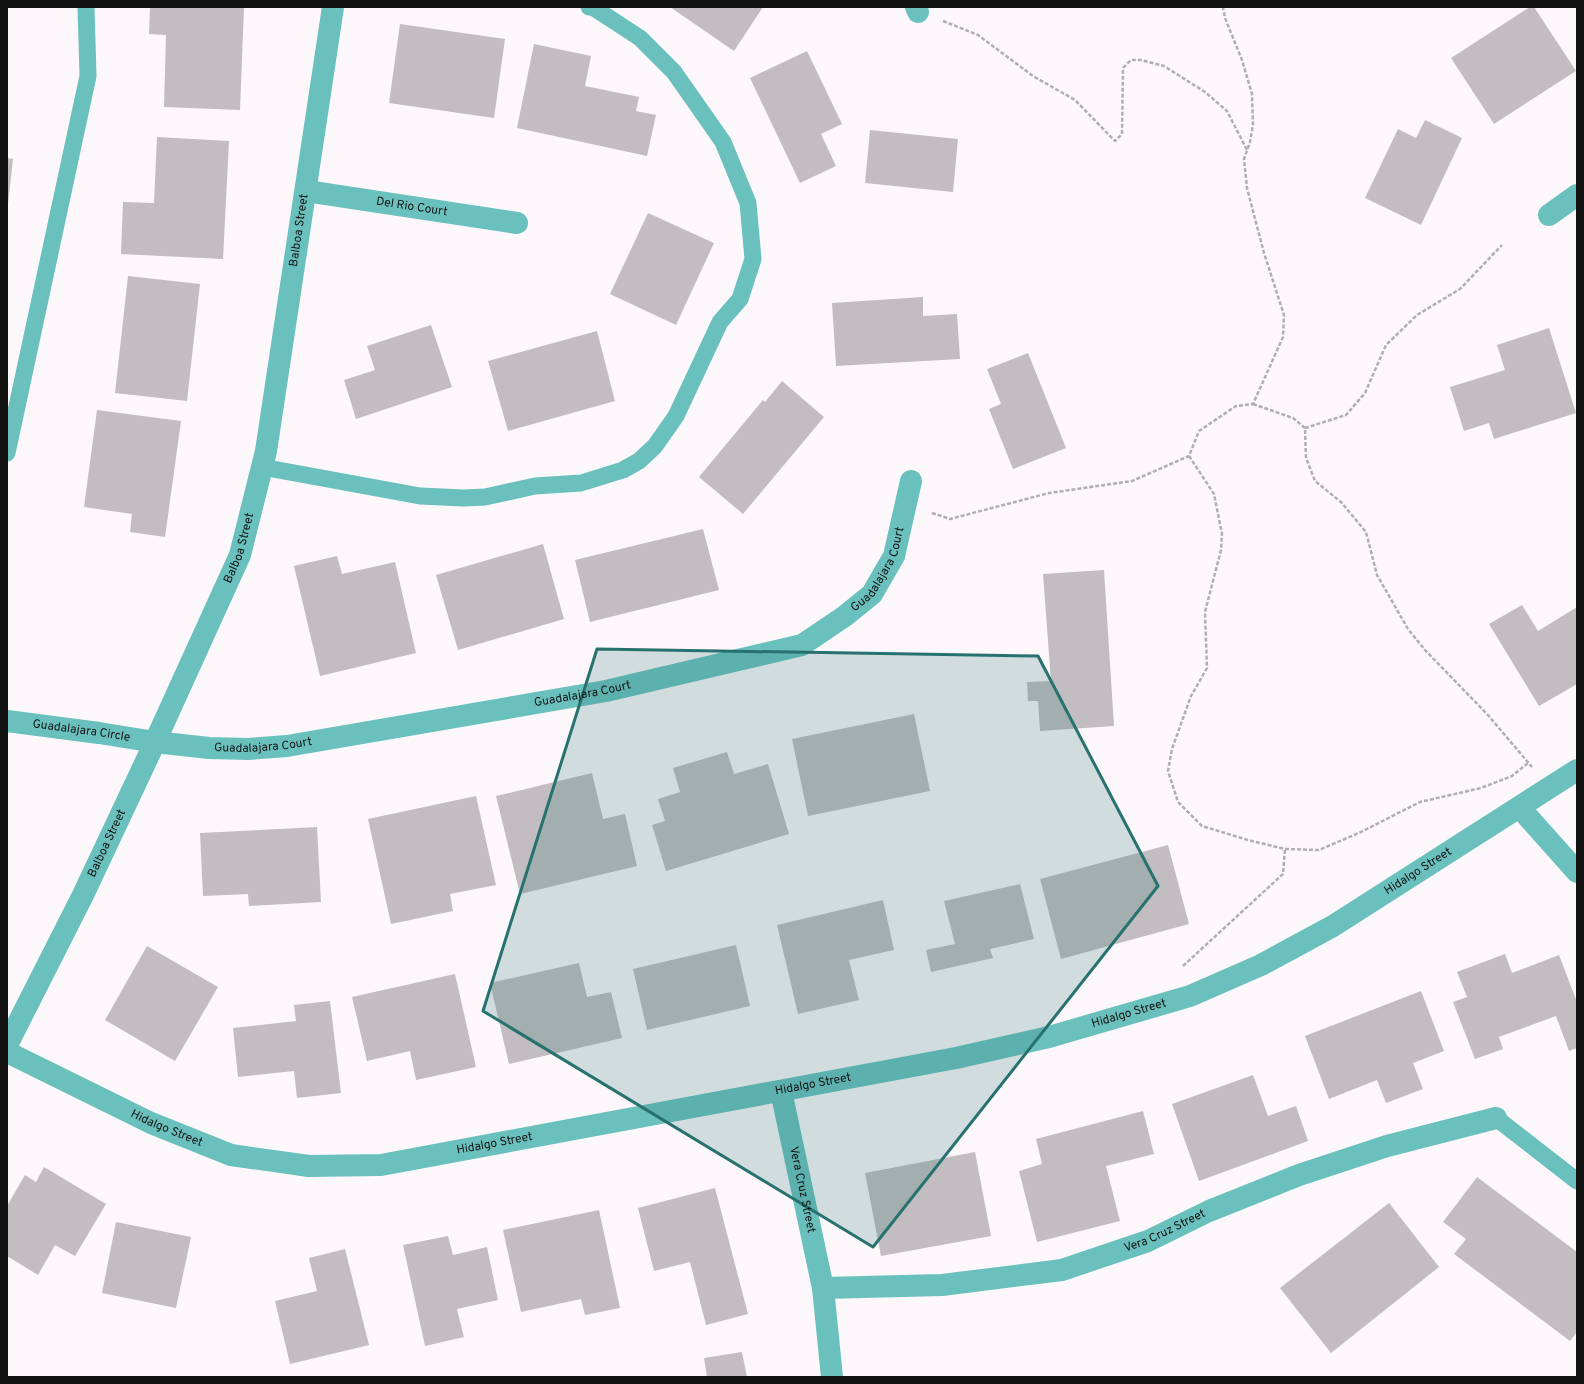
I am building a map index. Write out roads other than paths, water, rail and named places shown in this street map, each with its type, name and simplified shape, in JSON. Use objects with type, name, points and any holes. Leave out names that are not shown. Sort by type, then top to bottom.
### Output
[{"type":"street","name":"Balboa Street","points":[[7,1045],[83,895],[155,742],[240,555],[266,451],[333,7]]},
{"type":"street","name":"Del Rio Court","points":[[306,191],[517,223]]},
{"type":"street","points":[[1549,215],[1577,195]]},
{"type":"street","name":"Guadalajara Court","points":[[155,742],[217,748],[248,749],[287,746],[606,691],[802,645],[845,616],[872,594],[894,556],[911,481]]},
{"type":"street","name":"Guadalajara Circle","points":[[7,721],[155,742]]},
{"type":"street","name":"Hidalgo Street","points":[[7,1052],[152,1123],[231,1155],[309,1166],[381,1165],[956,1058],[1049,1037],[1190,996],[1261,965],[1333,926],[1520,808],[1577,770]]},
{"type":"street","points":[[1520,808],[1577,872]]},
{"type":"street","name":"Vera Cruz Street","points":[[781,1090],[824,1288],[832,1377]]},
{"type":"street","name":"Vera Cruz Street","points":[[824,1288],[942,1285],[1062,1270],[1148,1241],[1209,1211],[1299,1175],[1387,1146],[1496,1118]]},
{"type":"lane","points":[[7,453],[88,76],[86,7]]},
{"type":"lane","points":[[262,467],[420,496],[464,498],[485,497],[535,486],[581,483],[623,470],[639,461],[655,446],[676,416],[720,322],[740,299],[752,259],[748,203],[723,142],[674,72],[640,38],[594,8],[589,7]]},
{"type":"lane","points":[[1496,1118],[1577,1181]]}]
